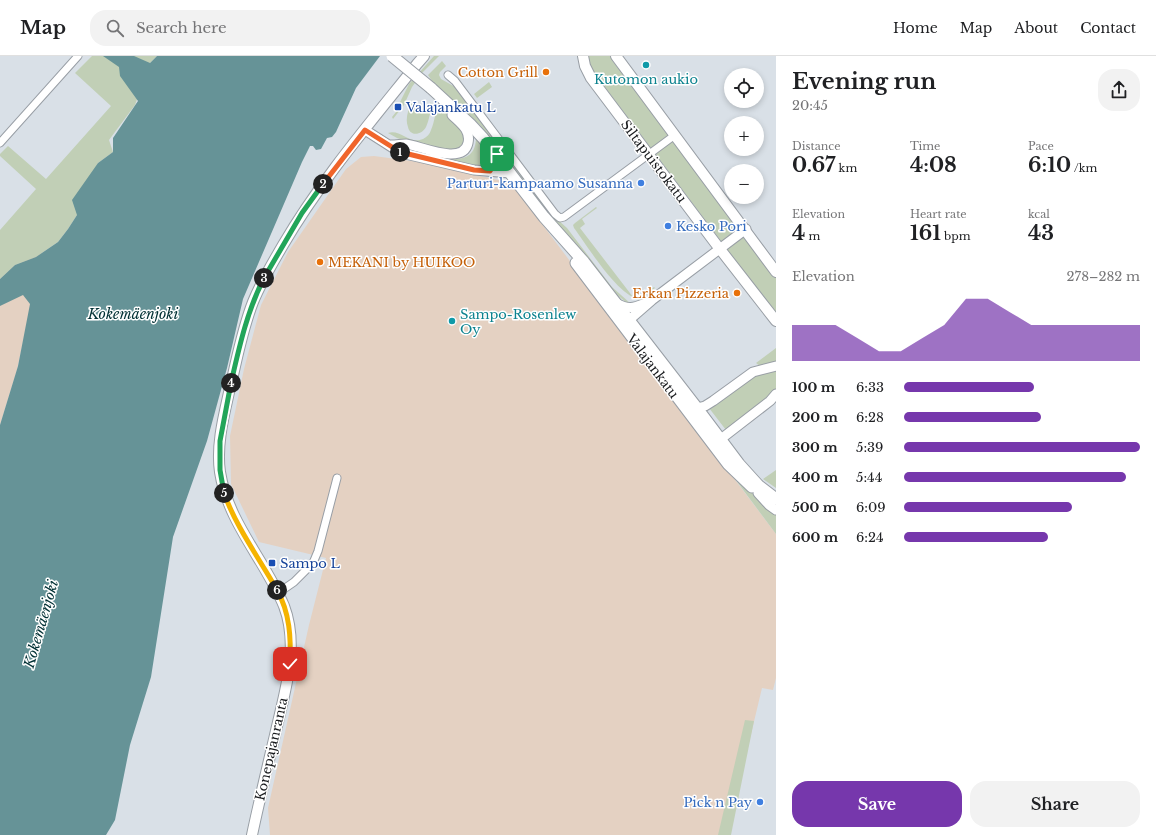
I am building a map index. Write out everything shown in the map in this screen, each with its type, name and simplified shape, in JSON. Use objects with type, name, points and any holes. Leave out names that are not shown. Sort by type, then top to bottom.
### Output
[{"type":"main road","name":"Valajankatu","points":[[392,56],[433,89],[470,124],[497,154],[560,241],[615,308],[703,432],[728,464],[758,493],[776,500]]},
{"type":"main road","name":"Konepajanranta","points":[[252,835],[287,684],[291,643],[289,625],[278,593],[240,529],[224,493],[220,470],[220,441],[226,406],[243,332],[253,302],[263,281],[302,213],[424,56]]},
{"type":"main road","name":"Siltapuistokatu","points":[[583,56],[585,66],[591,78],[776,321]]},
{"type":"main road","points":[[616,56],[776,272]]},
{"type":"main road","name":"Valajankatu","points":[[615,308],[629,320],[739,464],[758,485],[776,500]]},
{"type":"street","points":[[0,143],[78,56]]},
{"type":"street","points":[[448,75],[455,81],[555,214],[560,218],[564,217],[675,135]]},
{"type":"street","points":[[391,145],[406,144],[454,155],[464,151],[468,146],[468,133],[464,126],[445,107],[433,89]]},
{"type":"street","points":[[365,130],[402,153],[474,170],[511,173]]},
{"type":"street","points":[[490,171],[496,161],[497,154]]},
{"type":"street","points":[[629,320],[652,300],[746,230]]},
{"type":"street","points":[[615,308],[631,308],[652,300]]},
{"type":"street","points":[[697,408],[705,406],[713,401],[753,372],[776,366]]},
{"type":"street","points":[[703,432],[714,438],[721,439],[770,401],[776,394]]},
{"type":"street","points":[[278,593],[294,582],[314,563],[337,478]]},
{"type":"street","points":[[758,493],[776,510]]},
{"type":"shaded area","points":[[374,156],[419,162],[511,183],[776,534],[776,678],[773,690],[762,688],[727,835],[270,835],[268,808],[309,625],[326,558],[259,542],[231,484],[230,436],[244,369],[261,305],[288,252],[346,169],[361,157]]},
{"type":"shaded area","points":[[42,253],[17,370],[0,425],[0,279],[15,265]]},
{"type":"green space","points":[[92,56],[157,56],[150,63],[135,105],[109,140],[113,152],[98,163],[77,215],[68,229],[58,242],[36,257],[15,265],[0,279],[0,230],[36,189],[0,156],[0,154],[8,146],[46,179],[111,106],[75,73]]},
{"type":"green space","points":[[434,56],[439,56],[422,73],[412,87],[404,105],[393,119],[392,117],[401,106],[399,104],[409,84]]},
{"type":"green space","points":[[587,56],[612,56],[612,60],[776,278],[776,314],[595,74],[591,73]]},
{"type":"green space","points":[[442,61],[446,66],[440,72],[439,75],[441,79],[457,88],[550,213],[567,228],[612,287],[630,303],[628,304],[615,293],[548,213],[480,125],[434,84],[428,75]]},
{"type":"green space","points":[[489,82],[492,87],[477,98],[474,94]]},
{"type":"green space","points":[[431,102],[432,106],[426,127],[422,132],[414,134],[409,130],[407,124],[408,112],[411,103],[415,108],[420,110],[428,108]]},
{"type":"green space","points":[[439,103],[462,125],[465,133],[463,147],[453,152],[411,143],[388,133],[397,133],[413,140],[423,139],[431,131]]},
{"type":"green space","points":[[476,137],[491,156],[492,160],[485,167],[479,167],[422,154],[456,159],[464,158],[470,154],[474,147]]},
{"type":"green space","points":[[596,207],[597,208],[582,219],[585,224],[580,228],[633,297],[612,279],[574,228],[573,225],[575,223]]},
{"type":"green space","points":[[654,287],[655,288],[639,300],[633,297],[637,294],[640,298]]},
{"type":"green space","points":[[776,348],[776,362],[760,366],[756,363]]},
{"type":"green space","points":[[776,369],[776,389],[772,395],[726,430],[709,408],[751,377]]},
{"type":"green space","points":[[726,467],[763,504],[776,514],[776,534]]},
{"type":"green space","points":[[776,470],[776,488],[763,479]]},
{"type":"green space","points":[[745,720],[754,721],[731,835],[718,835]]},
{"type":"water","name":"Kokemäenjoki","points":[[103,56],[134,56],[150,63],[157,56],[380,56],[356,88],[336,132],[332,137],[327,138],[321,149],[316,150],[313,146],[310,146],[243,299],[227,368],[207,441],[173,537],[151,677],[130,745],[115,820],[106,835],[0,835],[0,425],[18,366],[30,304],[23,295],[0,306],[0,279],[15,265],[36,257],[58,242],[77,215],[72,200],[98,163],[113,152],[113,138],[138,101],[120,76],[119,67]]},
{"type":"place","name":"Kutomon aukio","points":[[646,65]]},
{"type":"place","name":"Cotton Grill","points":[[546,72]]},
{"type":"place","name":"Valajankatu L","points":[[398,107]]},
{"type":"place","name":"Parturi-kampaamo Susanna","points":[[641,183]]},
{"type":"place","name":"Kesko Pori","points":[[668,226]]},
{"type":"place","name":"MEKANI by HUIKOO","points":[[320,262]]},
{"type":"place","name":"Erkan Pizzeria","points":[[737,293]]},
{"type":"place","name":"Sampo-Rosenlew Oy","points":[[452,321]]},
{"type":"place","name":"Sampo L","points":[[272,563]]},
{"type":"place","name":"Pick n Pay","points":[[760,802]]},
{"type":"route","points":[[290,664],[291,643],[285,609],[278,593],[240,529],[231,510],[224,493],[220,470],[220,441],[226,406],[243,332],[253,302],[272,264],[302,213],[365,130],[402,153],[474,170],[490,171],[494,166],[497,154]]}]
